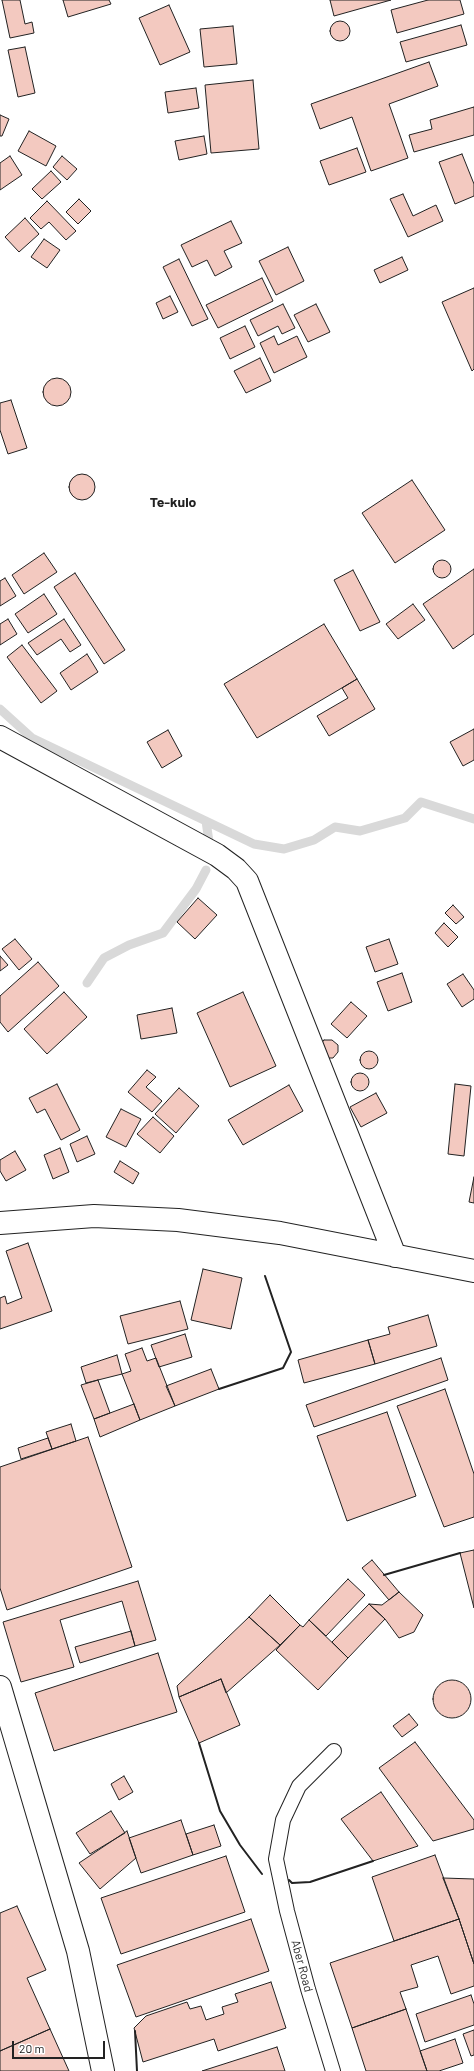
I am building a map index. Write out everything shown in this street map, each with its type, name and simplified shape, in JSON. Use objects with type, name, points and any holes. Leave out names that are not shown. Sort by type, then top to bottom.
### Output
[{"type":"street","points":[[0,737],[217,855],[236,869],[247,881],[395,1256]]},
{"type":"street","points":[[0,1223],[94,1216],[178,1220],[280,1233],[474,1273]]},
{"type":"street","points":[[0,1687],[78,1951],[103,2071]]},
{"type":"lane","name":"Aber Road","points":[[333,2071],[308,1989],[287,1912],[276,1859],[283,1820],[299,1786],[334,1751]]},
{"type":"building","points":[[2,0],[20,0],[25,24],[32,22],[34,33],[10,38]]},
{"type":"building","points":[[63,0],[109,0],[111,4],[68,17]]},
{"type":"building","points":[[330,0],[391,0],[334,16]]},
{"type":"building","points":[[428,0],[460,0],[464,14],[397,33],[391,10]]},
{"type":"building","points":[[169,5],[190,52],[160,65],[139,18]]},
{"type":"building","points":[[340,21],[347,24],[350,31],[347,38],[340,41],[333,38],[330,31],[333,24]]},
{"type":"building","points":[[461,25],[467,45],[406,62],[400,42]]},
{"type":"building","points":[[233,26],[237,64],[204,67],[200,29]]},
{"type":"building","points":[[25,47],[35,93],[18,97],[8,50]]},
{"type":"building","points":[[429,62],[438,86],[389,104],[408,158],[371,171],[352,117],[320,129],[311,104]]},
{"type":"building","points":[[253,80],[259,149],[211,153],[205,85]]},
{"type":"building","points":[[196,88],[199,108],[168,113],[165,92]]},
{"type":"building","points":[[474,107],[474,135],[414,152],[409,135],[432,129],[430,120]]},
{"type":"building","points":[[0,115],[9,119],[2,136],[0,136]]},
{"type":"building","points":[[29,131],[56,146],[46,166],[18,151]]},
{"type":"building","points":[[204,136],[207,154],[179,160],[175,141]]},
{"type":"building","points":[[357,148],[366,172],[329,185],[320,161]]},
{"type":"building","points":[[462,154],[474,184],[474,196],[455,204],[439,162]]},
{"type":"building","points":[[10,156],[22,175],[0,190],[0,163]]},
{"type":"building","points":[[62,156],[77,169],[67,180],[53,167]]},
{"type":"building","points":[[51,171],[61,182],[42,199],[32,189]]},
{"type":"building","points":[[403,194],[413,216],[436,205],[443,221],[408,237],[390,199]]},
{"type":"building","points":[[79,199],[91,211],[78,224],[66,212]]},
{"type":"building","points":[[47,201],[76,231],[66,240],[49,222],[41,229],[30,218]]},
{"type":"building","points":[[25,218],[39,234],[19,252],[5,237]]},
{"type":"building","points":[[231,221],[242,243],[224,251],[232,267],[215,276],[207,260],[192,267],[181,245]]},
{"type":"building","points":[[44,239],[60,250],[47,268],[31,257]]},
{"type":"building","points":[[288,247],[304,281],[276,295],[259,261]]},
{"type":"building","points":[[402,257],[408,270],[380,283],[374,270]]},
{"type":"building","points":[[179,259],[208,319],[192,326],[163,267]]},
{"type":"building","points":[[262,278],[273,301],[218,328],[206,305]]},
{"type":"building","points":[[474,288],[474,369],[472,371],[442,302]]},
{"type":"building","points":[[170,296],[178,312],[163,319],[156,303]]},
{"type":"building","points":[[283,304],[295,328],[282,334],[278,326],[258,336],[250,320]]},
{"type":"building","points":[[316,304],[330,332],[308,342],[294,315]]},
{"type":"building","points":[[245,326],[255,347],[230,359],[220,338]]},
{"type":"building","points":[[274,336],[278,345],[297,336],[307,357],[274,373],[260,343]]},
{"type":"building","points":[[260,358],[271,381],[246,393],[234,371]]},
{"type":"building","points":[[57,378],[67,382],[71,392],[67,402],[57,406],[47,402],[43,392],[47,382]]},
{"type":"building","points":[[11,400],[27,448],[8,454],[0,430],[0,403]]},
{"type":"building","points":[[82,474],[92,477],[95,487],[92,497],[82,500],[72,497],[69,487],[72,477]]},
{"type":"building","points":[[412,480],[445,530],[395,563],[362,513]]},
{"type":"building","points":[[44,553],[57,572],[24,594],[12,575]]},
{"type":"building","points":[[438,560],[446,560],[451,565],[449,576],[446,578],[438,578],[433,573],[433,565]]},
{"type":"building","points":[[474,569],[474,634],[453,649],[423,604]]},
{"type":"building","points":[[353,570],[380,622],[360,631],[334,580]]},
{"type":"building","points":[[75,573],[125,650],[104,664],[54,587]]},
{"type":"building","points":[[5,578],[16,596],[0,606],[0,581]]},
{"type":"building","points":[[44,594],[57,614],[28,633],[15,614]]},
{"type":"building","points":[[413,604],[425,620],[398,639],[386,624]]},
{"type":"building","points":[[8,619],[17,634],[0,645],[0,624]]},
{"type":"building","points":[[64,619],[81,645],[70,652],[61,639],[37,655],[28,643]]},
{"type":"building","points":[[324,624],[357,679],[257,738],[224,684]]},
{"type":"building","points":[[22,645],[57,691],[41,703],[7,657]]},
{"type":"building","points":[[87,654],[98,672],[71,690],[60,673]]},
{"type":"building","points":[[357,679],[375,709],[329,736],[317,716],[348,698],[342,688]]},
{"type":"building","points":[[474,729],[474,760],[463,766],[450,742]]},
{"type":"building","points":[[168,730],[182,756],[162,768],[147,742]]},
{"type":"building","points":[[198,898],[217,915],[195,939],[177,922]]},
{"type":"building","points":[[453,905],[464,917],[456,924],[445,913]]},
{"type":"building","points":[[444,923],[458,937],[448,947],[435,933]]},
{"type":"building","points":[[15,939],[32,959],[19,970],[2,949]]},
{"type":"building","points":[[389,939],[398,964],[375,972],[366,947]]},
{"type":"building","points":[[0,956],[8,965],[0,971]]},
{"type":"building","points":[[38,962],[59,986],[8,1032],[0,1022],[0,996]]},
{"type":"building","points":[[402,973],[412,1002],[388,1011],[377,982]]},
{"type":"building","points":[[463,974],[474,990],[474,999],[462,1007],[447,984]]},
{"type":"building","points":[[64,992],[87,1017],[47,1054],[24,1029]]},
{"type":"building","points":[[243,992],[276,1066],[230,1087],[197,1013]]},
{"type":"building","points":[[351,1002],[367,1016],[347,1038],[331,1024]]},
{"type":"building","points":[[172,1008],[177,1033],[141,1039],[137,1015]]},
{"type":"building","points":[[324,1040],[332,1040],[338,1045],[338,1052],[333,1058],[325,1058],[319,1046]]},
{"type":"building","points":[[365,1051],[373,1051],[378,1056],[376,1067],[373,1069],[365,1069],[360,1064],[360,1056]]},
{"type":"building","points":[[147,1070],[156,1077],[146,1087],[162,1101],[152,1112],[128,1092]]},
{"type":"building","points":[[356,1073],[364,1073],[369,1078],[367,1089],[364,1091],[356,1091],[351,1086],[351,1078]]},
{"type":"building","points":[[57,1084],[80,1130],[61,1140],[45,1109],[37,1113],[29,1098]]},
{"type":"building","points":[[455,1084],[471,1086],[464,1156],[448,1154]]},
{"type":"building","points":[[289,1085],[303,1111],[243,1145],[228,1120]]},
{"type":"building","points":[[179,1088],[199,1106],[176,1133],[155,1114]]},
{"type":"building","points":[[376,1093],[387,1113],[361,1127],[350,1107]]},
{"type":"building","points":[[121,1109],[141,1119],[126,1147],[106,1137]]},
{"type":"building","points":[[153,1117],[174,1136],[160,1153],[137,1134]]},
{"type":"building","points":[[87,1136],[95,1154],[77,1162],[70,1144]]},
{"type":"building","points":[[60,1148],[69,1172],[53,1179],[44,1155]]},
{"type":"building","points":[[15,1151],[26,1170],[6,1181],[0,1171],[0,1160]]},
{"type":"building","points":[[120,1161],[139,1173],[133,1184],[114,1172]]},
{"type":"building","points":[[474,1177],[474,1203],[469,1202]]},
{"type":"building","points":[[28,1243],[52,1311],[0,1329],[0,1298],[5,1296],[7,1304],[22,1298],[6,1251]]},
{"type":"building","points":[[203,1269],[242,1278],[231,1329],[191,1320]]},
{"type":"building","points":[[180,1301],[188,1329],[128,1344],[120,1316]]},
{"type":"building","points":[[428,1315],[437,1346],[375,1364],[368,1340],[390,1334],[388,1327]]},
{"type":"building","points":[[185,1334],[192,1357],[159,1367],[151,1345]]},
{"type":"building","points":[[368,1340],[375,1364],[304,1383],[298,1360]]},
{"type":"building","points":[[142,1348],[147,1361],[156,1358],[175,1406],[140,1420],[122,1374],[131,1371],[125,1354]]},
{"type":"building","points":[[117,1355],[122,1374],[86,1383],[81,1367]]},
{"type":"building","points":[[441,1358],[448,1380],[314,1427],[306,1405]]},
{"type":"building","points":[[211,1369],[219,1389],[175,1406],[166,1386]]},
{"type":"building","points":[[98,1380],[110,1413],[94,1419],[81,1385]]},
{"type":"building","points":[[445,1389],[474,1474],[474,1517],[444,1527],[397,1406]]},
{"type":"building","points":[[134,1404],[140,1420],[100,1437],[94,1419]]},
{"type":"building","points":[[387,1412],[416,1496],[347,1521],[317,1436]]},
{"type":"building","points":[[71,1424],[76,1441],[52,1449],[46,1432]]},
{"type":"building","points":[[88,1437],[132,1567],[7,1610],[0,1588],[0,1467]]},
{"type":"building","points":[[48,1438],[52,1449],[21,1459],[18,1448]]},
{"type":"building","points":[[474,1550],[474,1608],[460,1553]]},
{"type":"building","points":[[372,1560],[399,1592],[389,1600],[362,1568]]},
{"type":"building","points":[[348,1579],[365,1595],[326,1636],[309,1620]]},
{"type":"building","points":[[138,1581],[156,1640],[135,1646],[122,1601],[60,1620],[74,1667],[21,1682],[3,1622]]},
{"type":"building","points":[[399,1592],[423,1615],[414,1632],[399,1638],[385,1619],[369,1604],[382,1605]]},
{"type":"building","points":[[270,1595],[300,1625],[280,1645],[249,1617]]},
{"type":"building","points":[[369,1604],[385,1619],[348,1658],[332,1642]]},
{"type":"building","points":[[249,1617],[280,1645],[226,1693],[221,1679],[179,1697],[177,1686]]},
{"type":"building","points":[[309,1620],[348,1658],[318,1690],[276,1650],[300,1625],[303,1627]]},
{"type":"building","points":[[131,1631],[135,1646],[80,1663],[75,1647]]},
{"type":"building","points":[[158,1653],[177,1712],[54,1751],[35,1693]]},
{"type":"building","points":[[221,1679],[240,1725],[199,1743],[179,1697]]},
{"type":"building","points":[[452,1680],[462,1683],[468,1689],[471,1699],[468,1709],[462,1715],[452,1718],[442,1715],[436,1709],[433,1699],[436,1689],[442,1683]]},
{"type":"building","points":[[409,1714],[418,1725],[402,1737],[393,1726]]},
{"type":"building","points":[[415,1742],[474,1820],[474,1829],[433,1841],[379,1768]]},
{"type":"building","points":[[124,1776],[133,1792],[119,1800],[111,1784]]},
{"type":"building","points":[[381,1792],[418,1846],[373,1861],[341,1819]]},
{"type":"building","points":[[111,1811],[125,1833],[90,1854],[76,1833]]},
{"type":"building","points":[[181,1820],[193,1855],[141,1873],[129,1838]]},
{"type":"building","points":[[214,1825],[221,1846],[193,1855],[186,1834]]},
{"type":"building","points":[[127,1831],[136,1858],[100,1889],[79,1863]]},
{"type":"building","points":[[435,1855],[459,1919],[394,1941],[372,1877]]},
{"type":"building","points":[[226,1856],[245,1912],[121,1954],[101,1898]]},
{"type":"building","points":[[443,1878],[474,1879],[474,1964],[459,1919]]},
{"type":"building","points":[[17,1906],[46,1970],[27,1978],[50,2029],[0,2051],[0,1913]]},
{"type":"building","points":[[251,1919],[269,1971],[136,2017],[117,1965]]},
{"type":"building","points":[[459,1919],[474,1964],[474,1986],[451,1994],[438,1956],[411,1965],[418,1987],[400,1992],[406,2009],[352,2028],[330,1963]]},
{"type":"building","points":[[271,1982],[286,2028],[218,2051],[214,2039],[143,2062],[134,2028],[146,2016],[187,2002],[190,2009],[201,2006],[206,2020],[224,2014],[222,2007],[238,2002],[235,1994]]},
{"type":"building","points":[[471,1995],[474,2004],[474,2025],[425,2042],[416,2014]]},
{"type":"building","points":[[406,2009],[427,2071],[366,2071],[352,2028]]},
{"type":"building","points":[[50,2029],[69,2071],[0,2071],[0,2051]]},
{"type":"building","points":[[474,2030],[474,2055],[471,2056],[463,2034]]},
{"type":"building","points":[[455,2039],[463,2063],[439,2071],[427,2071],[420,2051]]},
{"type":"building","points":[[277,2047],[285,2071],[202,2071]]},
{"type":"waterway","points":[[0,709],[32,738],[254,844],[284,849],[314,840],[335,827],[360,831],[405,818],[421,802],[474,819]]},
{"type":"waterway","points":[[206,821],[209,842]]},
{"type":"waterway","points":[[87,983],[104,958],[129,945],[163,933],[196,889],[206,870]]},
{"type":"wall","points":[[219,1389],[283,1368],[291,1352],[265,1276]]},
{"type":"wall","points":[[384,1575],[460,1553]]},
{"type":"wall","points":[[199,1743],[220,1811],[240,1845],[262,1874]]},
{"type":"wall","points":[[289,1880],[292,1883],[310,1882],[373,1861]]},
{"type":"wall","points":[[135,2031],[137,2071]]},
{"type":"district","name":"Te-kulo","points":[[173,502]]}]
